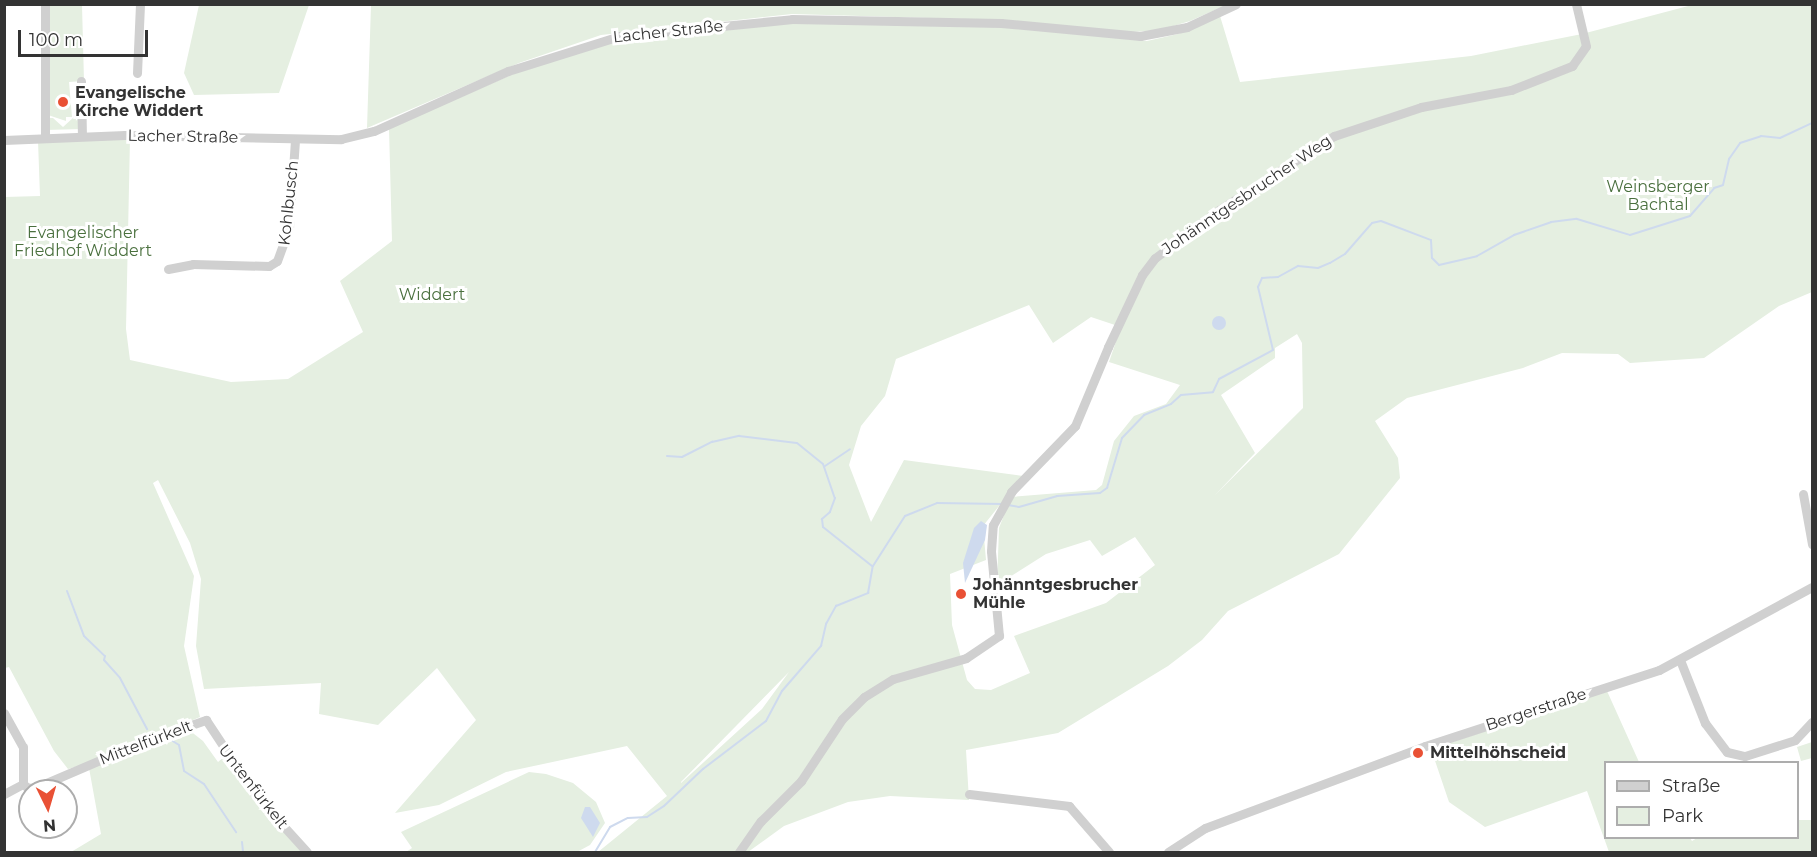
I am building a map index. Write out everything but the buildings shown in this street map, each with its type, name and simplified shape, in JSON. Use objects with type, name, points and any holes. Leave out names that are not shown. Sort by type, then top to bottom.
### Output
[{"type":"street","points":[[45,4],[45,136]]},
{"type":"street","points":[[137,72],[140,4]]},
{"type":"street","name":"Lacher Straße","points":[[4,140],[45,136],[295,140],[365,134],[508,71],[620,36],[792,19],[1001,23],[1140,36],[1187,27],[1236,4]]},
{"type":"street","name":"Johänntgesbrucher Weg","points":[[741,850],[761,821],[801,781],[842,719],[864,697],[893,679],[966,658],[999,636],[991,542],[1001,509],[1007,499],[1075,426],[1142,274],[1160,252],[1334,136],[1421,107],[1510,90],[1572,66],[1586,46],[1576,4]]},
{"type":"street","points":[[81,81],[82,136]]},
{"type":"street","name":"Kohlbusch","points":[[168,269],[193,264],[269,266],[278,261],[290,228],[295,140]]},
{"type":"street","points":[[1803,495],[1812,544]]},
{"type":"street","name":"Bergerstraße","points":[[1168,852],[1205,828],[1425,746],[1651,673],[1680,660],[1812,587]]},
{"type":"street","points":[[1680,660],[1705,723],[1727,752],[1745,756],[1795,740],[1812,722]]},
{"type":"street","points":[[4,713],[22,747],[23,779]]},
{"type":"street","name":"Mittelfürkelt","points":[[56,779],[142,742],[188,729],[204,720]]},
{"type":"street","name":"Untenfürkelt","points":[[204,720],[211,724],[218,742],[257,797],[307,852]]},
{"type":"street","name":"Mittelfürkelt","points":[[4,794],[18,787]]},
{"type":"street","points":[[969,794],[1069,806],[1109,852]]},
{"type":"street","points":[[730,852],[741,850]]},
{"type":"green space","points":[[48,5],[82,5],[84,81],[69,82],[72,117],[66,117],[66,121],[48,115]]},
{"type":"green space","points":[[199,5],[309,5],[279,93],[194,95],[184,73]]},
{"type":"green space","points":[[371,5],[1226,5],[1190,21],[1160,30],[1132,32],[1001,20],[792,14],[601,35],[519,63],[367,128]]},
{"type":"green space","points":[[1692,5],[1812,5],[1812,292],[1779,306],[1704,358],[1630,363],[1618,354],[1562,353],[1523,368],[1407,398],[1375,421],[1398,458],[1400,478],[1339,554],[1228,611],[1202,640],[1168,666],[1058,733],[966,750],[969,800],[890,796],[848,802],[784,826],[748,852],[598,852],[667,796],[627,746],[506,772],[439,805],[395,813],[476,720],[437,668],[378,725],[319,714],[321,683],[204,689],[196,646],[201,579],[190,543],[158,480],[153,483],[194,576],[184,646],[200,717],[99,760],[68,769],[54,751],[9,667],[5,668],[5,197],[40,196],[38,141],[130,139],[126,329],[130,360],[231,382],[288,379],[363,332],[340,281],[392,241],[389,128],[516,73],[602,42],[791,23],[1001,27],[1147,41],[1178,34],[1220,16],[1240,82],[1471,56],[1582,34]],"holes":[[[1029,305],[1053,343],[1091,317],[1121,327],[1109,362],[1180,385],[1166,404],[1134,416],[1114,441],[1102,485],[1096,490],[1011,497],[999,528],[997,585],[1046,554],[1090,540],[1102,556],[1135,537],[1155,565],[1106,603],[1014,636],[1030,673],[991,690],[975,689],[967,680],[952,625],[950,574],[986,560],[983,526],[1023,476],[904,460],[871,522],[849,465],[861,426],[885,396],[896,359]],[[1297,334],[1302,343],[1303,408],[1215,495],[1255,453],[1221,395],[1275,358],[1275,348]],[[789,672],[762,709],[681,782]]]},
{"type":"green space","points":[[74,117],[82,117],[82,129],[45,130],[45,118],[53,118],[63,127]]},
{"type":"green space","points":[[1607,691],[1639,761],[1604,761],[1604,838],[1587,791],[1485,827],[1449,802],[1431,749]]},
{"type":"green space","points":[[189,730],[203,741],[218,762],[225,756],[302,852],[71,852],[101,834],[89,768],[148,742]]},
{"type":"green space","points":[[1812,742],[1812,758],[1801,761],[1797,747]]},
{"type":"green space","points":[[529,772],[546,774],[573,783],[596,802],[605,823],[590,845],[577,852],[406,852],[412,848],[401,832]]},
{"type":"green space","points":[[1799,820],[1812,820],[1812,852],[1609,852],[1604,839],[1691,839],[1692,841],[1695,839],[1799,839]]},
{"type":"water","points":[[1216,316],[1222,316],[1226,323],[1222,330],[1216,330],[1212,326],[1212,320]]},
{"type":"water","points":[[981,521],[987,525],[985,540],[965,583],[963,563],[974,528]]},
{"type":"water","points":[[585,807],[590,807],[600,823],[593,837],[581,818]]},
{"type":"waterway","points":[[1008,505],[1019,507],[1057,496],[1100,493],[1107,488],[1122,438],[1144,415],[1171,404],[1181,395],[1213,392],[1219,379],[1273,350],[1258,287],[1262,278],[1278,277],[1298,266],[1318,268],[1330,263],[1345,254],[1372,223],[1381,221],[1431,240],[1432,258],[1439,265],[1477,256],[1514,235],[1551,222],[1577,219],[1630,235],[1690,216],[1714,188],[1723,185],[1729,159],[1740,143],[1761,136],[1780,138],[1812,123]]},
{"type":"waterway","points":[[667,456],[682,457],[712,442],[739,436],[797,443],[823,464],[835,498],[830,512],[822,519],[823,527],[872,566]]},
{"type":"waterway","points":[[825,466],[850,449]]},
{"type":"waterway","points":[[595,852],[610,827],[628,818],[647,817],[664,806],[703,769],[766,721],[782,691],[821,646],[826,624],[836,606],[868,593],[873,566],[905,516],[937,503],[1003,504]]},
{"type":"waterway","points":[[67,591],[84,636],[105,656],[104,660],[120,678],[147,729]]},
{"type":"waterway","points":[[159,740],[171,740],[179,745],[184,771],[204,784],[236,832]]},
{"type":"waterway","points":[[242,842],[243,852]]},
{"type":"place","name":"Evangelische Kirche Widdert","points":[[63,102]]},
{"type":"place","name":"Johänntgesbrucher Mühle","points":[[961,594]]},
{"type":"place","name":"Mittelhöhscheid","points":[[1418,753]]},
{"type":"park label","name":"Weinsberger Bachtal","points":[[1658,196]]},
{"type":"park label","name":"Evangelischer Friedhof Widdert","points":[[83,242]]},
{"type":"park label","name":"Widdert","points":[[432,295]]}]
